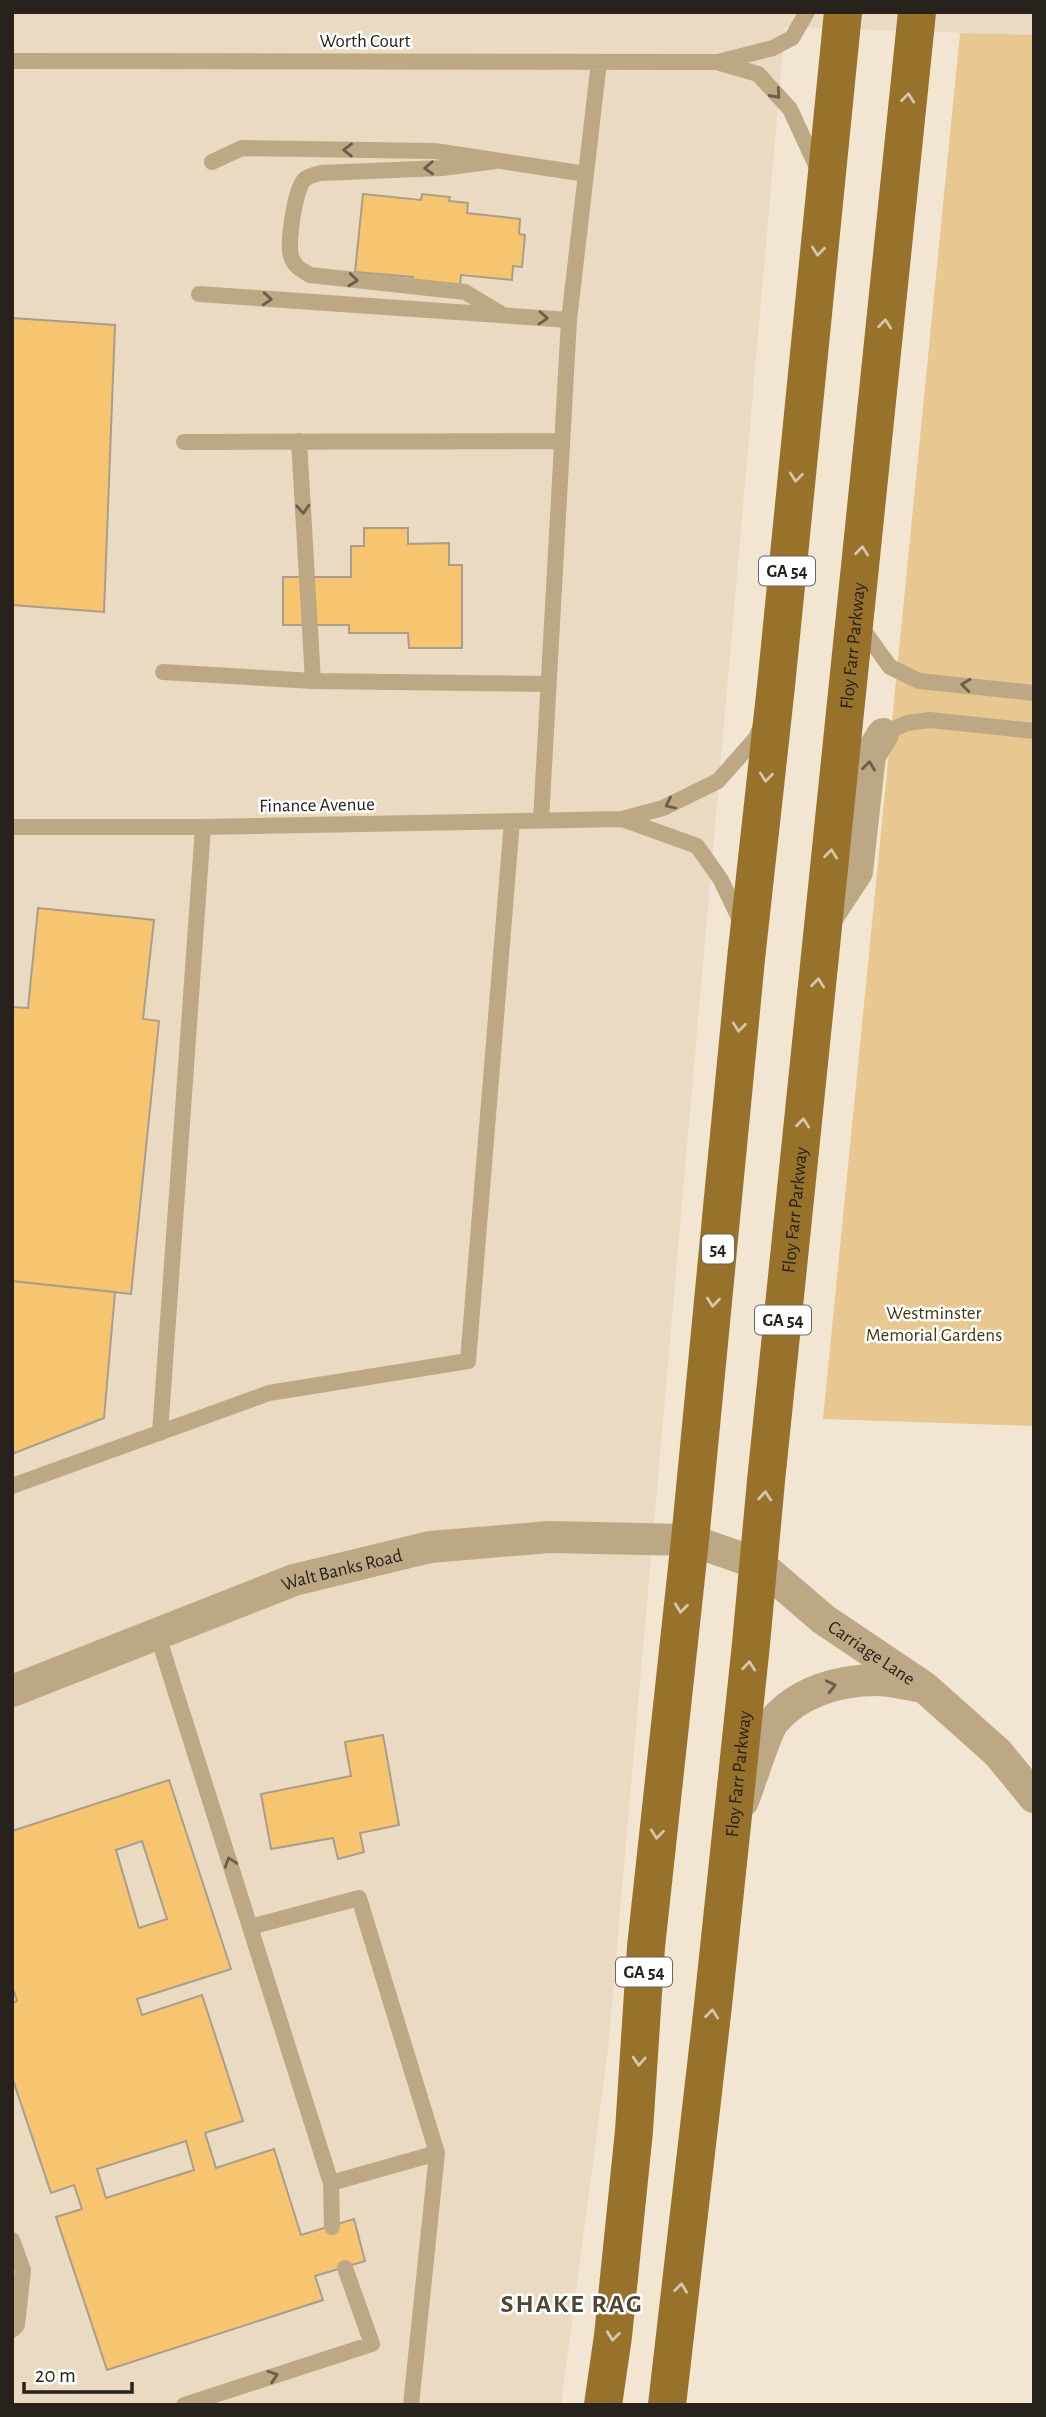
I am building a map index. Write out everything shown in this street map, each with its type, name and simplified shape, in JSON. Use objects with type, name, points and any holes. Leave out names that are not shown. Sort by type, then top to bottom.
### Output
[{"type":"main road","name":"GA 54","points":[[746,959],[843,12]]},
{"type":"main road","name":"Floy Farr Parkway","points":[[667,2405],[731,1835],[917,12]]},
{"type":"main road","name":"54","points":[[690,1540],[746,959]]},
{"type":"main road","name":"GA 54","points":[[603,2405],[613,2336],[634,2131],[646,1947],[690,1540]]},
{"type":"street","points":[[824,922],[857,872],[870,755],[883,734]]},
{"type":"street","name":"Walt Banks Road","points":[[12,1691],[294,1580],[430,1547],[549,1537],[690,1540]]},
{"type":"street","name":"Carriage Lane","points":[[690,1540],[759,1564],[824,1619],[924,1687],[998,1753],[1034,1797]]},
{"type":"street","points":[[731,1835],[773,1722],[794,1704],[814,1690],[849,1683],[877,1680],[924,1687]]},
{"type":"lane","name":"Worth Court","points":[[12,61],[718,62],[774,48],[792,38],[807,12]]},
{"type":"lane","points":[[541,820],[569,320],[599,62]]},
{"type":"lane","name":"Worth Court","points":[[718,62],[758,74],[790,109],[825,183]]},
{"type":"lane","points":[[212,162],[242,148],[435,152],[586,174]]},
{"type":"lane","points":[[496,160],[442,168],[321,173],[306,178],[299,187],[290,254],[298,269],[310,275],[465,292],[503,315]]},
{"type":"lane","points":[[199,294],[569,320]]},
{"type":"lane","points":[[299,441],[313,681]]},
{"type":"lane","points":[[184,442],[562,441]]},
{"type":"lane","points":[[855,619],[890,667],[919,681],[1034,692]]},
{"type":"lane","points":[[163,672],[313,681],[548,684]]},
{"type":"lane","name":"Finance Avenue","points":[[12,827],[204,827],[622,819],[663,808],[718,781],[756,738],[776,686]]},
{"type":"lane","points":[[883,734],[907,723],[930,720],[1034,731]]},
{"type":"lane","name":"Finance Avenue","points":[[622,819],[697,846],[722,880],[740,916],[746,959]]},
{"type":"lane","points":[[12,1486],[269,1393],[468,1361],[512,821]]},
{"type":"lane","points":[[160,1433],[204,827]]},
{"type":"lane","points":[[156,1633],[331,2183],[332,2227]]},
{"type":"lane","points":[[250,1927],[359,1898],[437,2153],[411,2405]]},
{"type":"lane","points":[[331,2183],[437,2153]]},
{"type":"lane","points":[[12,2240],[23,2270],[17,2325],[12,2330]]},
{"type":"lane","points":[[184,2405],[372,2344],[345,2268]]},
{"type":"shaded area","points":[[12,12],[1034,12],[1034,35],[785,27],[608,2049],[561,2405],[12,2405]]},
{"type":"green space","name":"Westminster Memorial Gardens","points":[[960,33],[1034,35],[1034,1426],[823,1419]]},
{"type":"building","points":[[363,194],[421,200],[422,194],[450,197],[449,201],[468,203],[467,213],[520,219],[519,234],[525,235],[522,267],[513,266],[512,280],[461,275],[460,285],[412,284],[413,277],[355,272]]},
{"type":"building","points":[[12,318],[115,325],[104,612],[12,605]]},
{"type":"building","points":[[364,528],[408,528],[408,544],[449,543],[449,565],[462,565],[462,648],[409,648],[408,633],[349,633],[349,625],[283,625],[283,577],[351,577],[351,546],[364,546]]},
{"type":"building","points":[[38,908],[154,920],[143,1019],[159,1021],[131,1294],[12,1281],[12,1007],[28,1008]]},
{"type":"building","points":[[12,1281],[115,1292],[104,1418],[12,1454]]},
{"type":"building","points":[[383,1735],[399,1825],[360,1833],[364,1852],[338,1859],[333,1838],[271,1849],[261,1794],[351,1776],[345,1742]]},
{"type":"building","points":[[169,1780],[231,1969],[137,1999],[142,2015],[202,1995],[243,2121],[205,2133],[216,2168],[274,2149],[301,2235],[354,2219],[365,2261],[315,2276],[323,2300],[107,2370],[56,2217],[82,2209],[74,2185],[51,2193],[12,2077],[12,2003],[17,2001],[12,1986],[12,1831]],"holes":[[[142,1841],[167,1919],[139,1928],[116,1850]],[[186,2141],[194,2170],[106,2198],[97,2169]]]},
{"type":"district","name":"SHAKE RAG","points":[[572,2303]]}]
